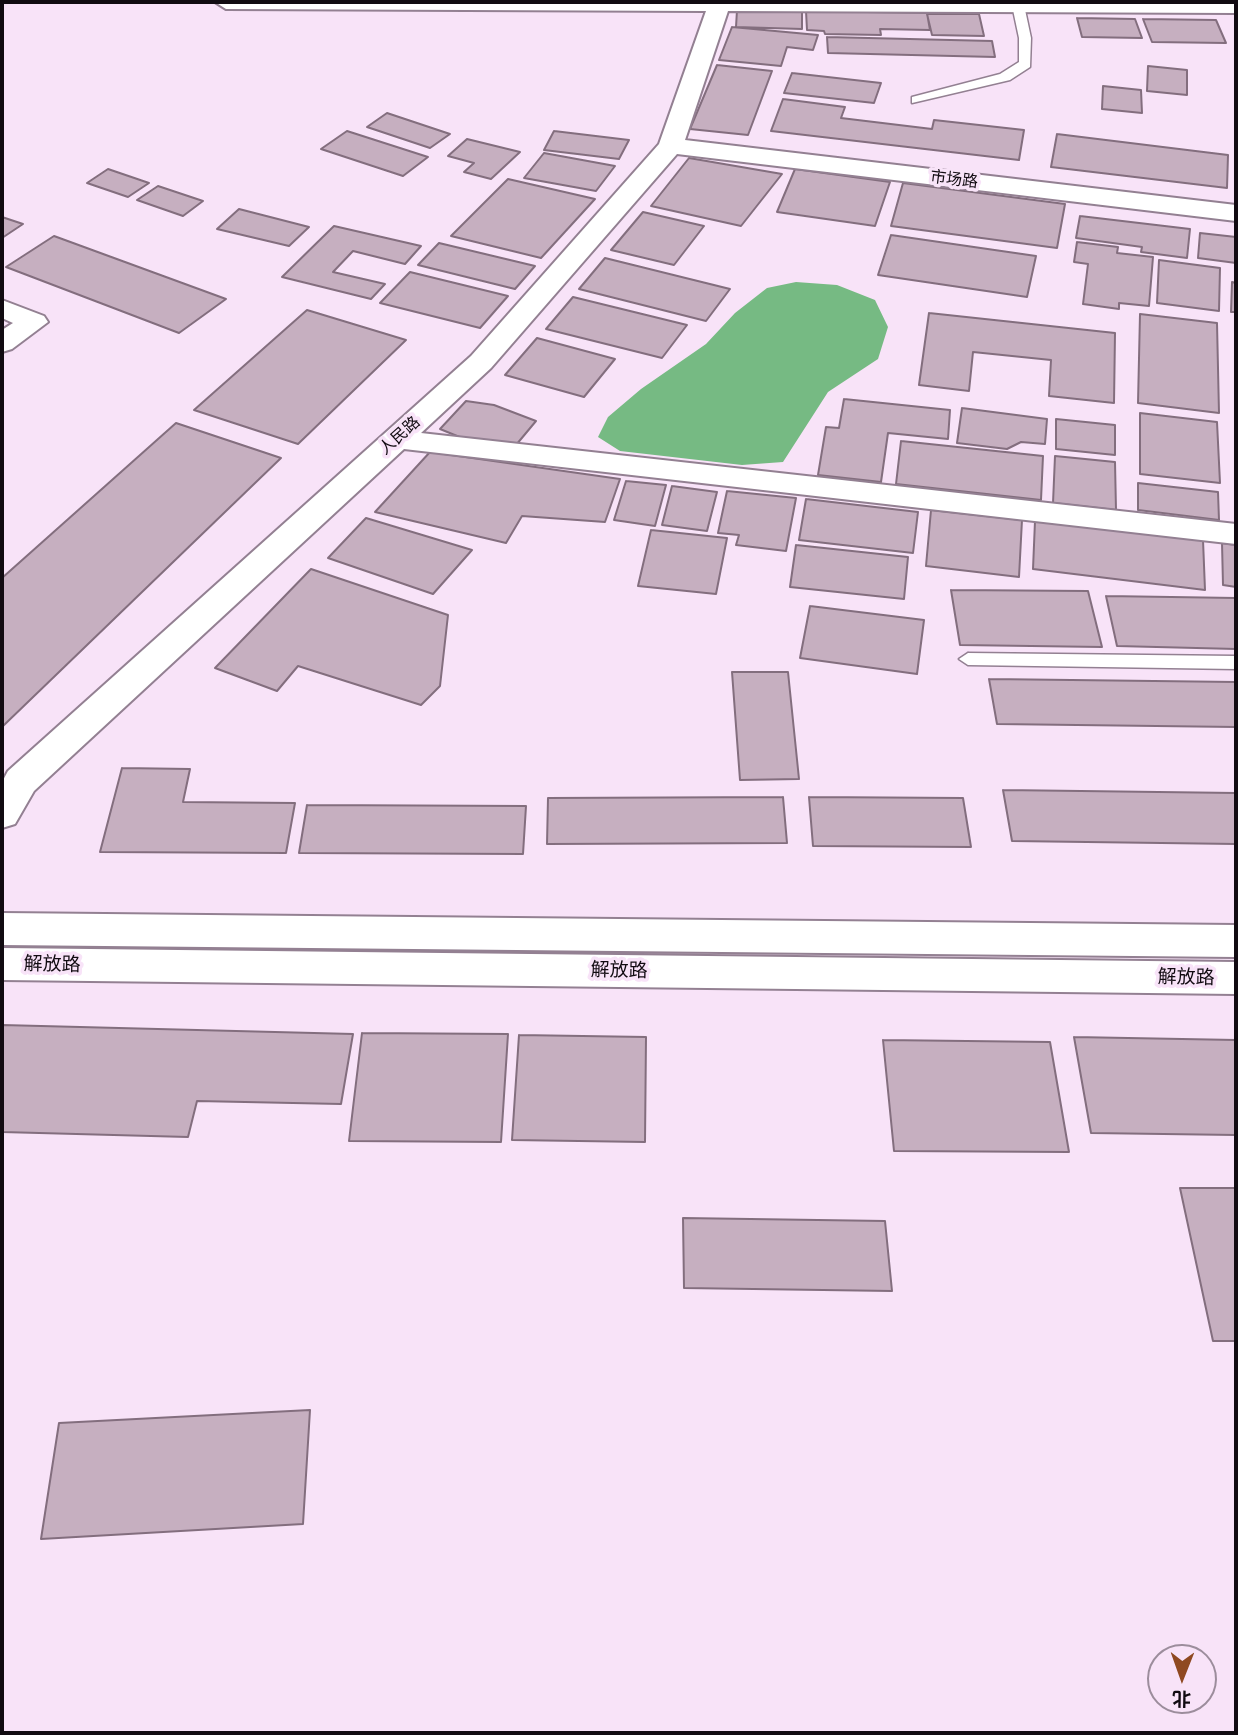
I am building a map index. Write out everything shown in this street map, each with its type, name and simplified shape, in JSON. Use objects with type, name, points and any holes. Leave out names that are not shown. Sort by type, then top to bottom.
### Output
[{"type":"street","points":[[226,2],[1236,6]]},
{"type":"street","name":"人民路","points":[[2,814],[21,781],[481,362],[671,146],[721,3]]},
{"type":"street","name":"市场路","points":[[671,146],[1236,213]]},
{"type":"street","points":[[2,308],[34,322],[2,343]]},
{"type":"street","points":[[396,439],[1236,534]]},
{"type":"street","name":"解放路","points":[[2,929],[1236,941]]},
{"type":"street","name":"解放路","points":[[2,964],[1236,978]]},
{"type":"lane","points":[[917,100],[1005,77],[1025,64],[1025,38],[1018,5]]},
{"type":"lane","points":[[968,659],[1236,663]]},
{"type":"green space","points":[[796,282],[837,285],[875,300],[888,327],[878,359],[828,392],[783,462],[742,465],[620,451],[598,437],[608,417],[641,389],[706,344],[735,313],[767,288]]},
{"type":"building","points":[[737,10],[802,12],[802,29],[736,27]]},
{"type":"building","points":[[806,11],[927,13],[930,30],[880,29],[881,35],[825,34],[824,31],[807,30]]},
{"type":"building","points":[[927,14],[979,14],[984,36],[932,35]]},
{"type":"building","points":[[1077,18],[1135,19],[1142,38],[1082,37]]},
{"type":"building","points":[[1143,19],[1216,20],[1226,43],[1152,42]]},
{"type":"building","points":[[732,27],[818,35],[813,50],[787,47],[781,66],[719,60]]},
{"type":"building","points":[[827,37],[992,41],[995,57],[828,53]]},
{"type":"building","points":[[717,65],[772,71],[748,135],[690,129]]},
{"type":"building","points":[[1148,66],[1187,70],[1187,95],[1147,91]]},
{"type":"building","points":[[792,73],[881,83],[874,103],[784,93]]},
{"type":"building","points":[[1103,86],[1141,90],[1142,113],[1102,109]]},
{"type":"building","points":[[783,99],[845,107],[841,118],[932,129],[934,120],[1024,130],[1019,160],[771,131]]},
{"type":"building","points":[[387,113],[450,134],[430,148],[367,127]]},
{"type":"building","points":[[347,131],[428,157],[403,176],[321,149]]},
{"type":"building","points":[[554,131],[629,140],[619,159],[544,150]]},
{"type":"building","points":[[1057,134],[1228,155],[1227,188],[1051,167]]},
{"type":"building","points":[[467,139],[520,152],[491,179],[464,172],[474,163],[448,156]]},
{"type":"building","points":[[544,153],[615,166],[596,191],[524,178]]},
{"type":"building","points":[[689,158],[782,174],[741,226],[651,206]]},
{"type":"building","points":[[108,169],[149,183],[128,197],[87,183]]},
{"type":"building","points":[[795,169],[890,182],[875,226],[777,212]]},
{"type":"building","points":[[508,179],[595,199],[541,258],[451,236]]},
{"type":"building","points":[[903,183],[1065,204],[1057,248],[891,226]]},
{"type":"building","points":[[158,186],[203,201],[183,216],[137,200]]},
{"type":"building","points":[[239,209],[309,227],[289,246],[217,229]]},
{"type":"building","points":[[643,212],[704,226],[674,265],[611,250]]},
{"type":"building","points":[[1080,216],[1190,229],[1187,258],[1141,252],[1142,247],[1076,238]]},
{"type":"building","points":[[2,217],[23,224],[2,238]]},
{"type":"building","points":[[334,226],[421,246],[405,264],[353,251],[333,272],[385,284],[371,299],[282,277]]},
{"type":"building","points":[[1200,233],[1236,237],[1236,263],[1198,258]]},
{"type":"building","points":[[891,235],[1036,256],[1027,297],[878,275]]},
{"type":"building","points":[[54,236],[226,299],[179,333],[6,267]]},
{"type":"building","points":[[1077,242],[1118,247],[1117,253],[1153,257],[1149,306],[1119,303],[1119,309],[1083,304],[1088,264],[1074,262]]},
{"type":"building","points":[[439,243],[535,266],[515,289],[418,265]]},
{"type":"building","points":[[605,258],[730,289],[706,321],[579,289]]},
{"type":"building","points":[[1159,260],[1220,268],[1219,311],[1157,303]]},
{"type":"building","points":[[410,272],[508,296],[480,328],[380,303]]},
{"type":"building","points":[[1232,282],[1236,283],[1236,312],[1231,312]]},
{"type":"building","points":[[573,297],[687,325],[662,358],[546,329]]},
{"type":"building","points":[[307,310],[406,340],[298,444],[194,410]]},
{"type":"building","points":[[929,313],[1115,333],[1114,403],[1049,396],[1051,360],[973,352],[969,391],[919,385]]},
{"type":"building","points":[[1140,314],[1217,323],[1219,413],[1138,403]]},
{"type":"building","points":[[537,338],[615,359],[584,397],[505,375]]},
{"type":"building","points":[[844,399],[950,410],[948,439],[888,433],[881,482],[818,475],[826,427],[839,428]]},
{"type":"building","points":[[466,401],[494,405],[536,421],[516,445],[462,438],[440,429]]},
{"type":"building","points":[[962,408],[1047,419],[1045,444],[1021,442],[1007,449],[957,443]]},
{"type":"building","points":[[1140,413],[1217,422],[1220,483],[1140,474]]},
{"type":"building","points":[[1056,419],[1115,425],[1115,455],[1056,449]]},
{"type":"building","points":[[176,423],[281,458],[2,727],[2,578]]},
{"type":"building","points":[[901,441],[1043,456],[1041,500],[896,484]]},
{"type":"building","points":[[430,452],[620,479],[605,522],[522,516],[506,543],[375,512]]},
{"type":"building","points":[[1055,456],[1115,462],[1116,510],[1053,503]]},
{"type":"building","points":[[626,481],[666,485],[655,526],[614,520]]},
{"type":"building","points":[[1138,483],[1218,492],[1219,520],[1138,510]]},
{"type":"building","points":[[672,486],[717,492],[707,531],[662,525]]},
{"type":"building","points":[[727,491],[796,498],[786,551],[736,545],[739,535],[718,533]]},
{"type":"building","points":[[806,499],[918,512],[913,553],[799,540]]},
{"type":"building","points":[[931,510],[1022,520],[1019,577],[926,566]]},
{"type":"building","points":[[366,518],[472,550],[433,594],[328,558]]},
{"type":"building","points":[[1035,521],[1203,540],[1205,590],[1033,569]]},
{"type":"building","points":[[651,530],[727,538],[716,594],[638,586]]},
{"type":"building","points":[[1222,543],[1236,545],[1236,587],[1223,585]]},
{"type":"building","points":[[796,545],[908,557],[904,599],[790,587]]},
{"type":"building","points":[[311,569],[448,615],[440,686],[421,705],[298,666],[277,691],[215,668]]},
{"type":"building","points":[[951,590],[1088,591],[1102,647],[960,645]]},
{"type":"building","points":[[1106,596],[1236,598],[1236,649],[1117,646]]},
{"type":"building","points":[[810,606],[924,620],[917,674],[800,658]]},
{"type":"building","points":[[732,672],[788,672],[799,779],[740,780]]},
{"type":"building","points":[[989,679],[1236,682],[1236,727],[997,724]]},
{"type":"building","points":[[122,768],[190,769],[183,802],[295,803],[286,853],[100,852]]},
{"type":"building","points":[[1003,790],[1236,793],[1236,844],[1012,841]]},
{"type":"building","points":[[783,797],[787,843],[547,844],[548,798]]},
{"type":"building","points":[[809,797],[963,798],[971,847],[813,846]]},
{"type":"building","points":[[307,805],[526,806],[523,854],[299,853]]},
{"type":"building","points":[[2,1025],[353,1034],[341,1104],[197,1101],[188,1137],[2,1132]]},
{"type":"building","points":[[362,1033],[508,1034],[501,1142],[349,1141]]},
{"type":"building","points":[[519,1035],[646,1037],[645,1142],[512,1140]]},
{"type":"building","points":[[1074,1037],[1236,1040],[1236,1135],[1091,1133]]},
{"type":"building","points":[[883,1040],[1050,1042],[1069,1152],[894,1151]]},
{"type":"building","points":[[1180,1188],[1236,1188],[1236,1341],[1213,1341]]},
{"type":"building","points":[[683,1218],[885,1221],[892,1291],[684,1288]]},
{"type":"building","points":[[310,1410],[303,1524],[41,1539],[59,1423]]}]
